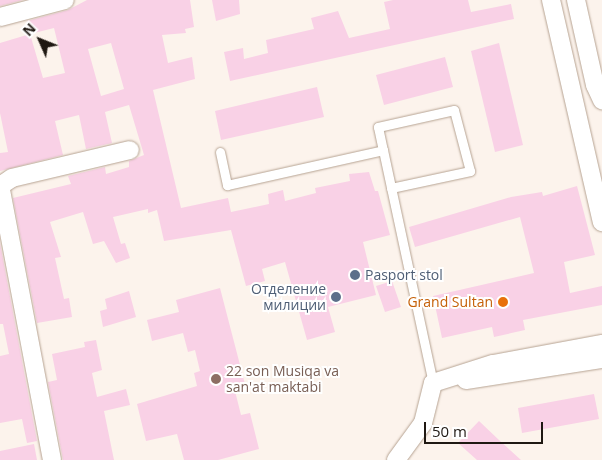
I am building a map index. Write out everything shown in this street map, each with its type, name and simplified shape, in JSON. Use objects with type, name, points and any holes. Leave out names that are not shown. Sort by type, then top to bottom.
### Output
[{"type":"street","points":[[0,17],[65,0]]},
{"type":"street","points":[[551,0],[602,222]]},
{"type":"street","points":[[576,0],[595,85],[602,100]]},
{"type":"street","points":[[52,460],[0,186],[12,178],[130,150]]},
{"type":"street","points":[[433,384],[493,364],[602,344]]},
{"type":"street","points":[[433,384],[496,377],[602,359]]},
{"type":"street","points":[[396,460],[423,423],[433,384]]},
{"type":"lane","points":[[391,188],[470,171],[454,110],[378,127],[383,150],[391,188],[433,384]]},
{"type":"lane","points":[[220,152],[227,185],[383,150]]},
{"type":"building","points":[[0,0],[23,0],[0,6]]},
{"type":"building","points":[[87,0],[190,0],[194,27],[185,29],[186,33],[162,35],[168,63],[192,57],[195,79],[153,90],[181,208],[228,198],[231,212],[269,204],[268,194],[283,190],[285,201],[316,193],[315,188],[350,181],[349,174],[369,172],[375,191],[378,191],[390,235],[363,242],[376,295],[328,307],[335,332],[307,340],[285,262],[262,269],[265,281],[246,286],[231,230],[164,241],[157,210],[148,213],[148,209],[113,217],[121,244],[125,243],[130,258],[116,263],[104,241],[93,244],[83,212],[50,222],[61,257],[55,258],[64,299],[69,298],[72,317],[37,323],[13,198],[71,184],[68,176],[105,167],[106,174],[129,167],[129,161],[144,155],[129,105],[105,112],[112,143],[86,149],[79,115],[55,121],[63,155],[0,171],[0,153],[8,152],[0,113],[0,43],[30,34],[27,21],[68,10]],"holes":[[[54,28],[65,73],[43,78],[30,34]],[[111,43],[124,89],[101,96],[88,49]]]},
{"type":"building","points":[[212,0],[239,0],[240,14],[216,21]]},
{"type":"building","points":[[393,0],[468,0],[471,12],[511,4],[514,19],[230,81],[224,52],[243,48],[244,59],[268,53],[266,40],[314,29],[311,18],[338,11],[349,38],[390,29],[384,2]]},
{"type":"building","points":[[499,43],[523,145],[495,152],[471,51]]},
{"type":"building","points":[[445,57],[453,87],[384,105],[376,75]]},
{"type":"building","points":[[317,87],[324,117],[221,140],[215,111]]},
{"type":"building","points":[[577,186],[595,255],[564,262],[570,293],[602,286],[602,305],[523,320],[525,330],[494,337],[492,327],[442,338],[433,296],[534,273],[520,217],[415,247],[409,227],[511,197],[542,192],[543,196]]},
{"type":"building","points":[[0,243],[37,441],[27,443],[22,419],[0,423],[0,356],[9,354],[3,324],[0,324]]},
{"type":"building","points":[[392,281],[401,307],[385,312],[376,286]]},
{"type":"building","points":[[220,288],[246,388],[235,391],[241,415],[250,413],[259,449],[218,460],[184,460],[177,434],[146,441],[137,404],[197,386],[194,373],[200,371],[195,350],[188,352],[183,333],[152,341],[147,320],[179,312],[176,300]]},
{"type":"building","points":[[129,291],[136,317],[103,327],[100,311],[107,309],[105,299]]},
{"type":"building","points":[[96,340],[102,370],[92,373],[97,397],[126,389],[130,405],[104,411],[114,460],[63,460],[48,382],[57,380],[52,354],[85,347],[84,342]]},
{"type":"building","points":[[594,394],[599,419],[522,433],[518,408]]},
{"type":"building","points":[[479,421],[521,460],[477,460],[458,443]]},
{"type":"building","points":[[34,444],[37,460],[0,460],[0,451]]},
{"type":"place","name":"Pasport stol","points":[[355,275]]},
{"type":"place","name":"Отделение милиции","points":[[336,297]]},
{"type":"place","name":"Grand Sultan","points":[[503,302]]},
{"type":"place","name":"22 son Musiqa va san'at maktabi","points":[[216,379]]}]
